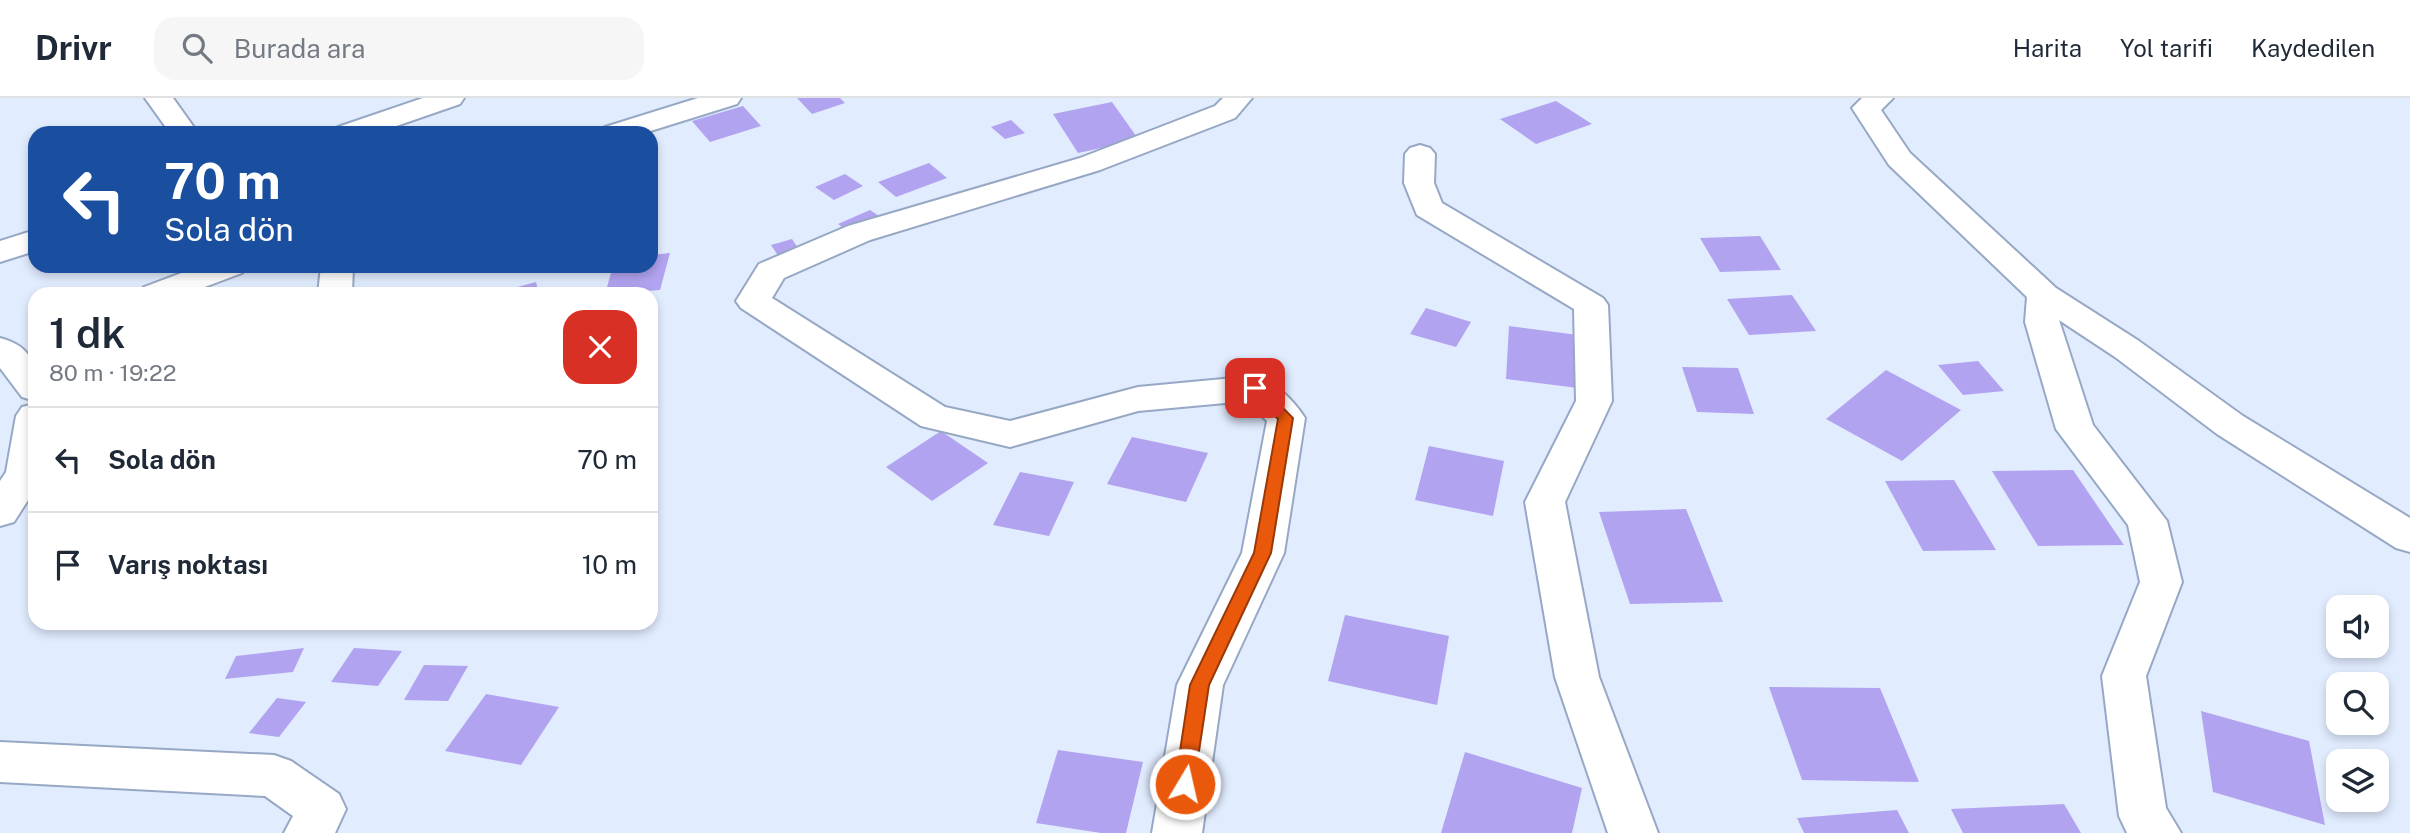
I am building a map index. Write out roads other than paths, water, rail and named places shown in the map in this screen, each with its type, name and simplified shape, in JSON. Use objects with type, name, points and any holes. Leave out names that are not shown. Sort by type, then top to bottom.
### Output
[{"type":"street","points":[[159,98],[179,126]]},
{"type":"street","points":[[368,126],[450,98]]},
{"type":"street","points":[[637,126],[727,98]]},
{"type":"street","points":[[1177,833],[1199,685],[1263,553],[1286,418],[1255,388],[1138,399],[1010,434],[934,417],[753,301],[771,271],[859,233],[1090,164],[1225,113],[1238,98]]},
{"type":"street","points":[[1880,98],[1866,108],[1899,159],[2044,295],[2127,349],[2230,425],[2410,537]]},
{"type":"street","points":[[1420,154],[1419,183],[1428,208],[1591,306],[1594,401],[1545,502],[1577,677],[1633,833]]},
{"type":"street","points":[[0,252],[28,242]]},
{"type":"street","points":[[174,287],[212,273]]},
{"type":"street","points":[[2044,295],[2042,322],[2075,429],[2147,522],[2161,582],[2124,676],[2143,816],[2155,833]]},
{"type":"street","points":[[13,347],[28,376]]},
{"type":"street","points":[[0,512],[28,477]]},
{"type":"street","points":[[0,762],[274,776],[322,809],[309,833]]}]
